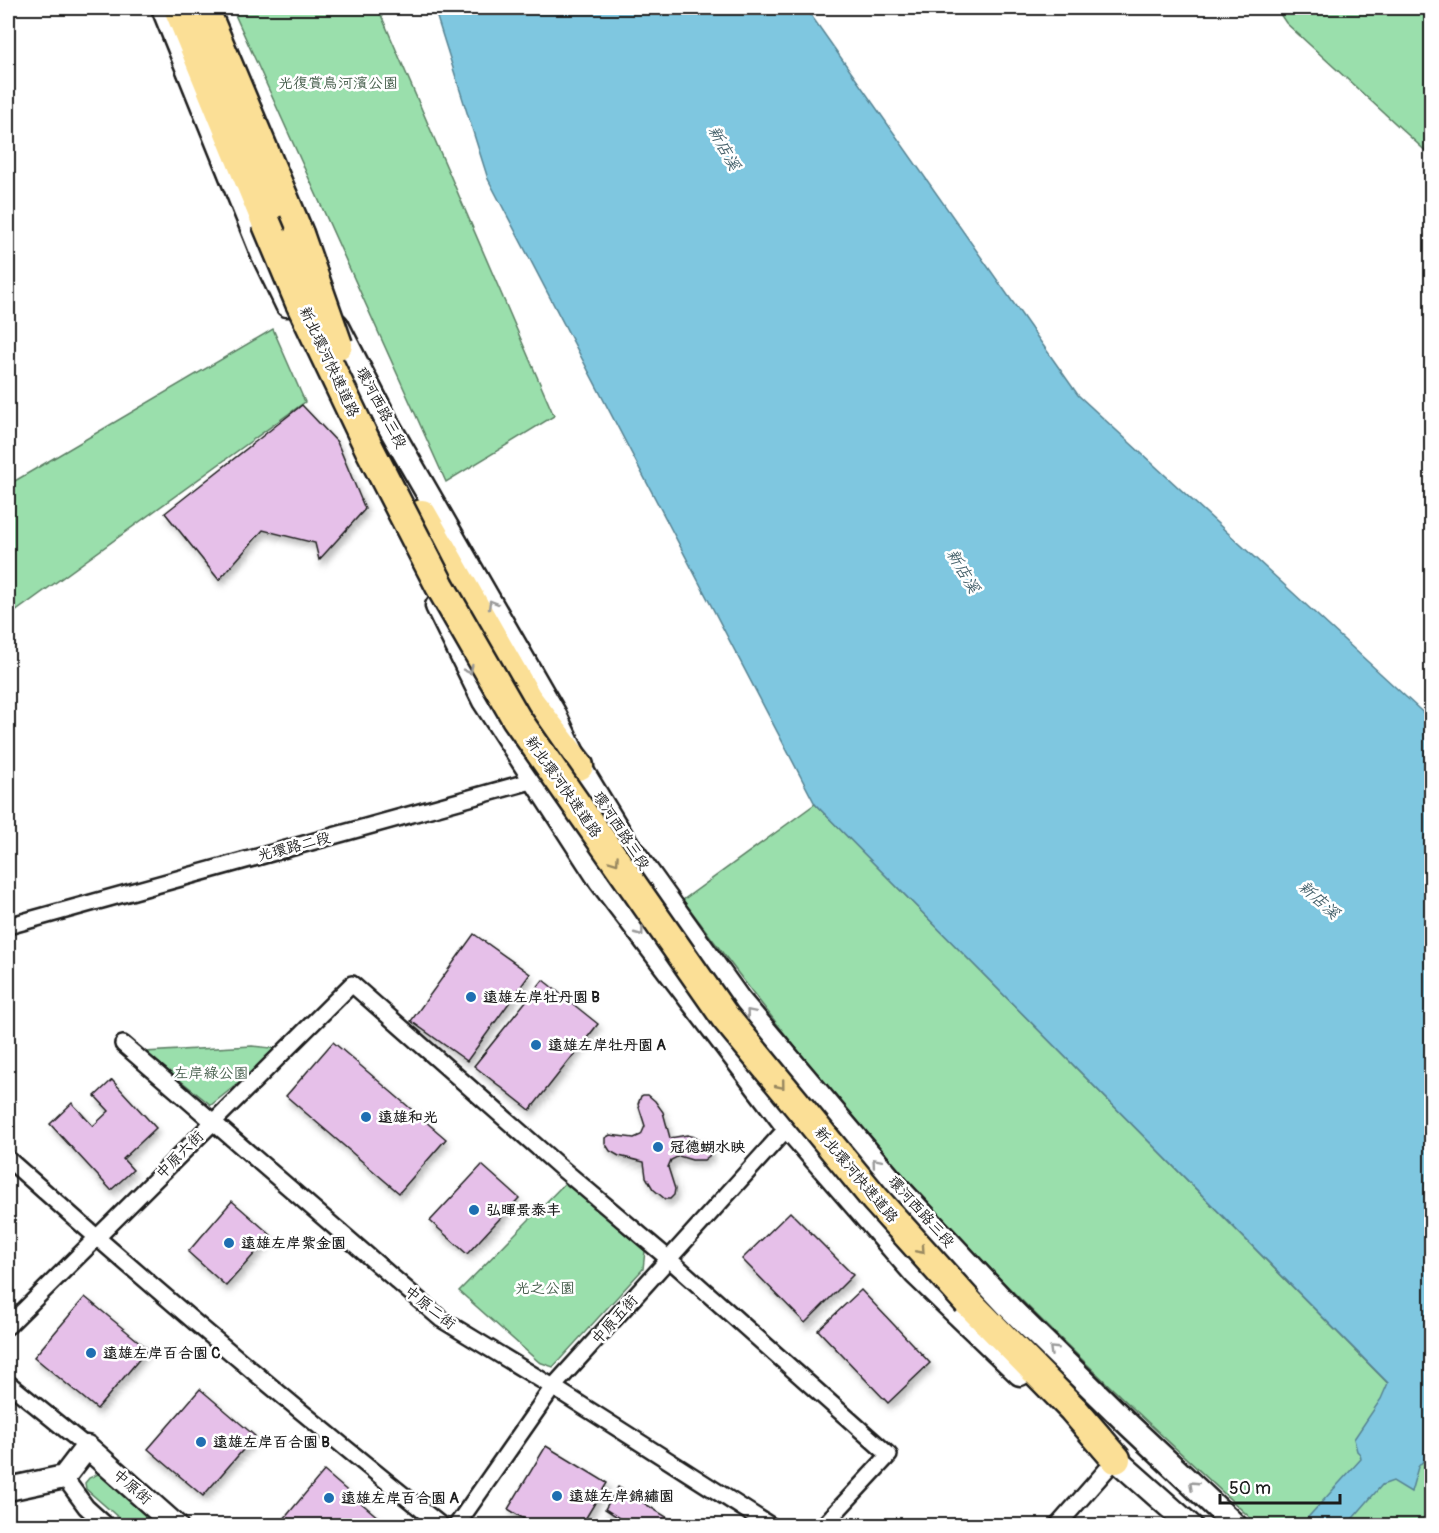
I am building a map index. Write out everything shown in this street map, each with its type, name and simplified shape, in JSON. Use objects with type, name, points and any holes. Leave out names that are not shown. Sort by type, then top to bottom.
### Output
[{"type":"highway","name":"新北環河快速道路","points":[[178,8],[266,222],[315,334],[369,448],[440,586],[516,718],[725,1017],[874,1199],[968,1302],[1072,1409],[1116,1459]]},
{"type":"highway","name":"新北環河快速道路","points":[[204,8],[299,234],[338,346],[422,514],[527,698],[579,766]]},
{"type":"main road","points":[[163,8],[262,253],[484,701],[600,880],[788,1127],[915,1273],[1037,1391],[1191,1526]]},
{"type":"main road","name":"環河西路三段","points":[[190,8],[286,237],[342,333],[390,428],[554,713],[579,766],[621,835],[739,1000],[898,1188],[1011,1309],[1236,1526]]},
{"type":"main road","points":[[8,1489],[64,1477],[87,1447]]},
{"type":"main road","name":"中原街","points":[[87,1447],[176,1526]]},
{"type":"street","name":"光環路二段","points":[[8,926],[579,766]]},
{"type":"street","name":"中原六街","points":[[8,1326],[352,984],[560,1167],[670,1260]]},
{"type":"street","name":"中原二街","points":[[123,1044],[441,1319],[554,1387],[771,1526]]},
{"type":"street","name":"中原五街","points":[[456,1526],[554,1387],[788,1127]]},
{"type":"street","points":[[8,1159],[96,1238],[331,1437],[442,1526]]},
{"type":"street","points":[[670,1260],[890,1455],[823,1526]]},
{"type":"street","points":[[8,1383],[87,1447]]},
{"type":"street","points":[[1057,1526],[1116,1459]]},
{"type":"street","points":[[64,1477],[86,1507],[107,1526]]},
{"type":"green space","name":"光復賞鳥河濱公園","points":[[232,8],[378,8],[554,416],[446,482]]},
{"type":"green space","points":[[1276,8],[1431,8],[1431,156],[1286,23]]},
{"type":"green space","points":[[273,329],[305,402],[8,617],[8,485]]},
{"type":"green space","points":[[815,804],[1431,1427],[1431,1525],[1258,1525],[1059,1337],[943,1220],[874,1143],[777,1023],[683,900]]},
{"type":"green space","name":"左岸綠公園","points":[[252,1046],[281,1049],[211,1105],[145,1052]]},
{"type":"green space","name":"光之公園","points":[[566,1182],[645,1251],[643,1269],[553,1367],[539,1362],[459,1291]]},
{"type":"green space","points":[[98,1474],[158,1525],[127,1525],[86,1489],[85,1483],[89,1478]]},
{"type":"water","name":"新店溪","points":[[434,8],[806,8],[1078,395],[1431,720],[1432,1469],[1424,1460],[1418,1467],[1411,1492],[1393,1481],[1382,1485],[1347,1525],[1301,1525],[1361,1459],[1354,1439],[1381,1399],[1388,1383],[815,804],[488,179]]},
{"type":"building","points":[[302,405],[337,442],[365,509],[319,560],[315,543],[263,530],[219,580],[165,513]]},
{"type":"building","name":"遠雄左岸牡丹園 B","points":[[474,934],[530,974],[467,1061],[411,1021]]},
{"type":"building","name":"遠雄左岸牡丹園 A","points":[[543,980],[598,1024],[530,1110],[474,1066]]},
{"type":"building","name":"遠雄和光","points":[[333,1042],[446,1139],[399,1193],[286,1096]]},
{"type":"building","points":[[112,1080],[156,1128],[123,1159],[133,1170],[111,1190],[50,1124],[72,1103],[93,1126],[109,1111],[95,1096]]},
{"type":"building","name":"冠德蝴水映","points":[[643,1095],[648,1095],[663,1112],[670,1138],[687,1135],[695,1137],[708,1145],[711,1152],[704,1160],[692,1160],[679,1156],[671,1160],[668,1167],[675,1189],[670,1199],[665,1199],[653,1189],[646,1177],[644,1162],[619,1156],[610,1151],[605,1143],[605,1138],[610,1135],[634,1138],[641,1135],[645,1126],[638,1104]]},
{"type":"building","name":"弘暉景泰丰","points":[[482,1165],[519,1198],[467,1254],[430,1221]]},
{"type":"building","name":"遠雄左岸紫金園","points":[[232,1201],[271,1235],[226,1286],[188,1252]]},
{"type":"building","points":[[790,1212],[853,1275],[805,1323],[742,1259]]},
{"type":"building","points":[[861,1290],[930,1363],[888,1403],[818,1330]]},
{"type":"building","name":"遠雄左岸百合園 C","points":[[85,1297],[148,1349],[97,1409],[34,1357]]},
{"type":"building","name":"遠雄左岸百合園 B","points":[[200,1389],[255,1436],[203,1496],[148,1449]]},
{"type":"building","name":"遠雄左岸錦繡園","points":[[546,1446],[607,1483],[581,1526],[535,1526],[508,1509]]},
{"type":"building","name":"遠雄左岸百合園 A","points":[[324,1471],[387,1525],[278,1526]]},
{"type":"building","points":[[618,1487],[668,1518],[663,1526],[614,1526],[619,1518],[605,1509]]},
{"type":"place","name":"遠雄左岸牡丹園 B","points":[[471,997]]},
{"type":"place","name":"遠雄左岸牡丹園 A","points":[[536,1045]]},
{"type":"place","name":"遠雄和光","points":[[366,1117]]},
{"type":"place","name":"冠德蝴水映","points":[[658,1147]]},
{"type":"place","name":"弘暉景泰丰","points":[[474,1210]]},
{"type":"place","name":"遠雄左岸紫金園","points":[[229,1243]]},
{"type":"place","name":"遠雄左岸百合園 C","points":[[91,1353]]},
{"type":"place","name":"遠雄左岸百合園 B","points":[[201,1442]]},
{"type":"place","name":"遠雄左岸錦繡園","points":[[557,1496]]},
{"type":"place","name":"遠雄左岸百合園 A","points":[[329,1498]]}]
